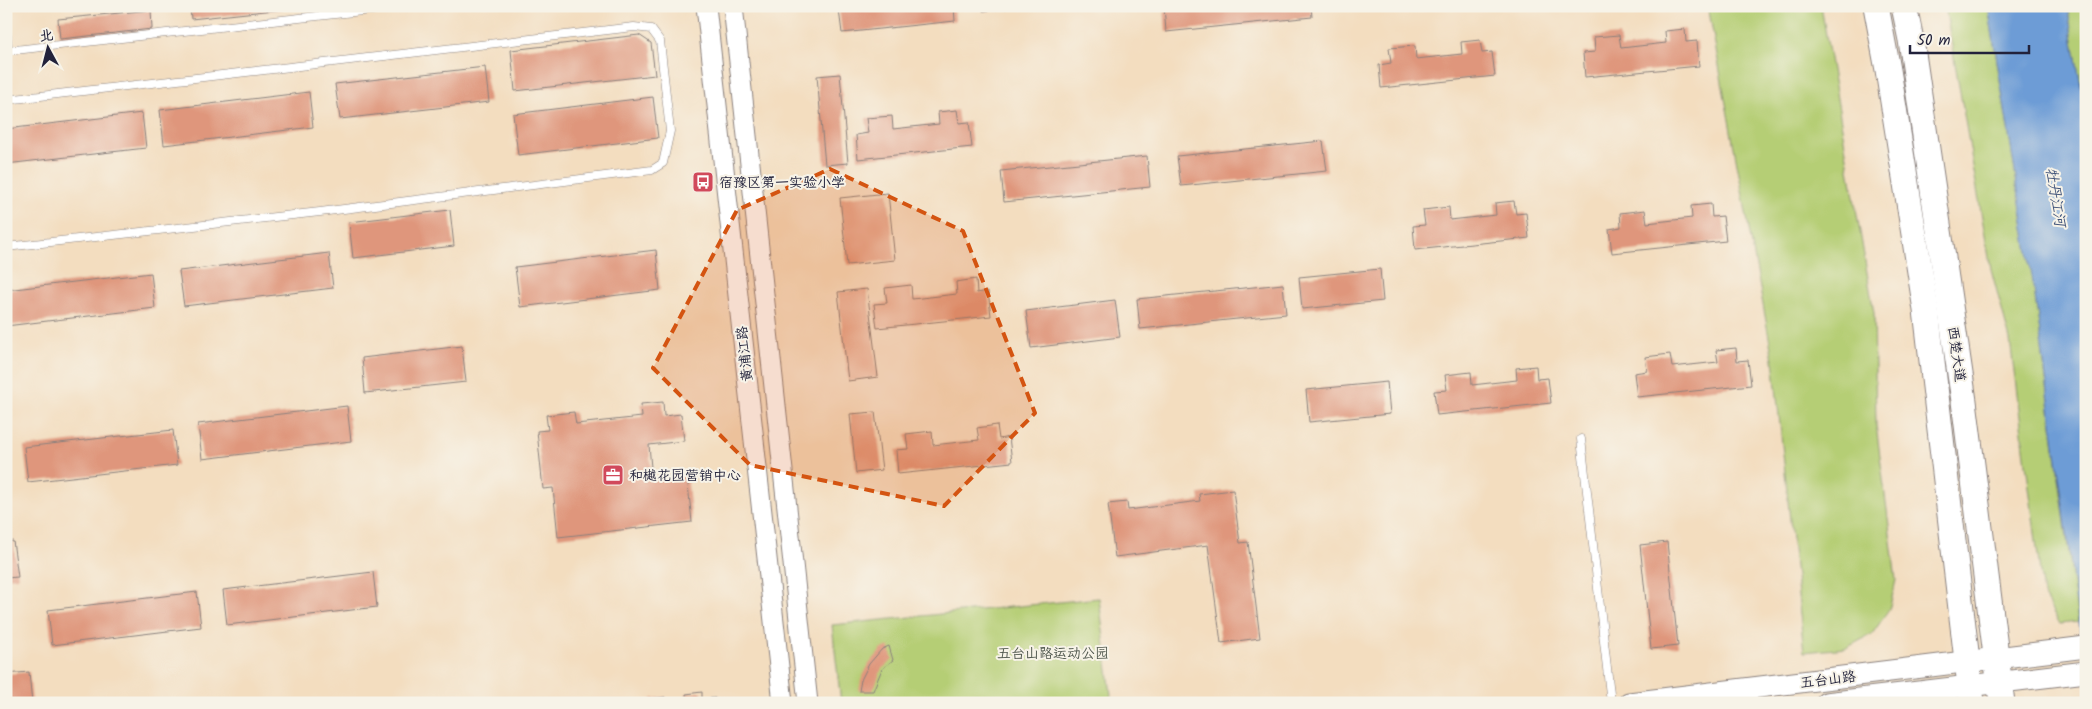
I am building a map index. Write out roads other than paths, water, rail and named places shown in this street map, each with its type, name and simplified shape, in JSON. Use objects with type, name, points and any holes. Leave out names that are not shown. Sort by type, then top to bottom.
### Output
[{"type":"highway","name":"西楚大道","points":[[1876,6],[1890,80],[1926,310],[1970,684]]},
{"type":"highway","name":"西楚大道","points":[[1904,6],[1911,40],[1964,401],[1999,681]]},
{"type":"main road","points":[[1999,681],[2035,653],[2086,647]]},
{"type":"main road","points":[[1999,681],[2086,672]]},
{"type":"main road","name":"五台山路","points":[[1826,703],[1999,681]]},
{"type":"main road","name":"五台山路","points":[[1628,703],[1970,684]]},
{"type":"street","name":"黄浦江路","points":[[706,6],[782,703]]},
{"type":"street","name":"黄浦江路","points":[[734,6],[808,703]]},
{"type":"lane","points":[[6,51],[407,6]]},
{"type":"lane","points":[[6,100],[634,27],[650,29],[660,41],[670,131],[663,163],[652,170],[320,212],[6,247]]},
{"type":"lane","points":[[1582,439],[1611,703]]},
{"type":"water","name":"牡丹江河","points":[[1988,6],[2067,6],[2086,116],[2086,676],[2034,289]]},
{"type":"place","name":"宿豫区第一实验小学","points":[[703,182]]},
{"type":"place","name":"和樾花园营销中心","points":[[613,475]]},
{"type":"park label","name":"五台山路运动公园","points":[[1053,653]]}]
